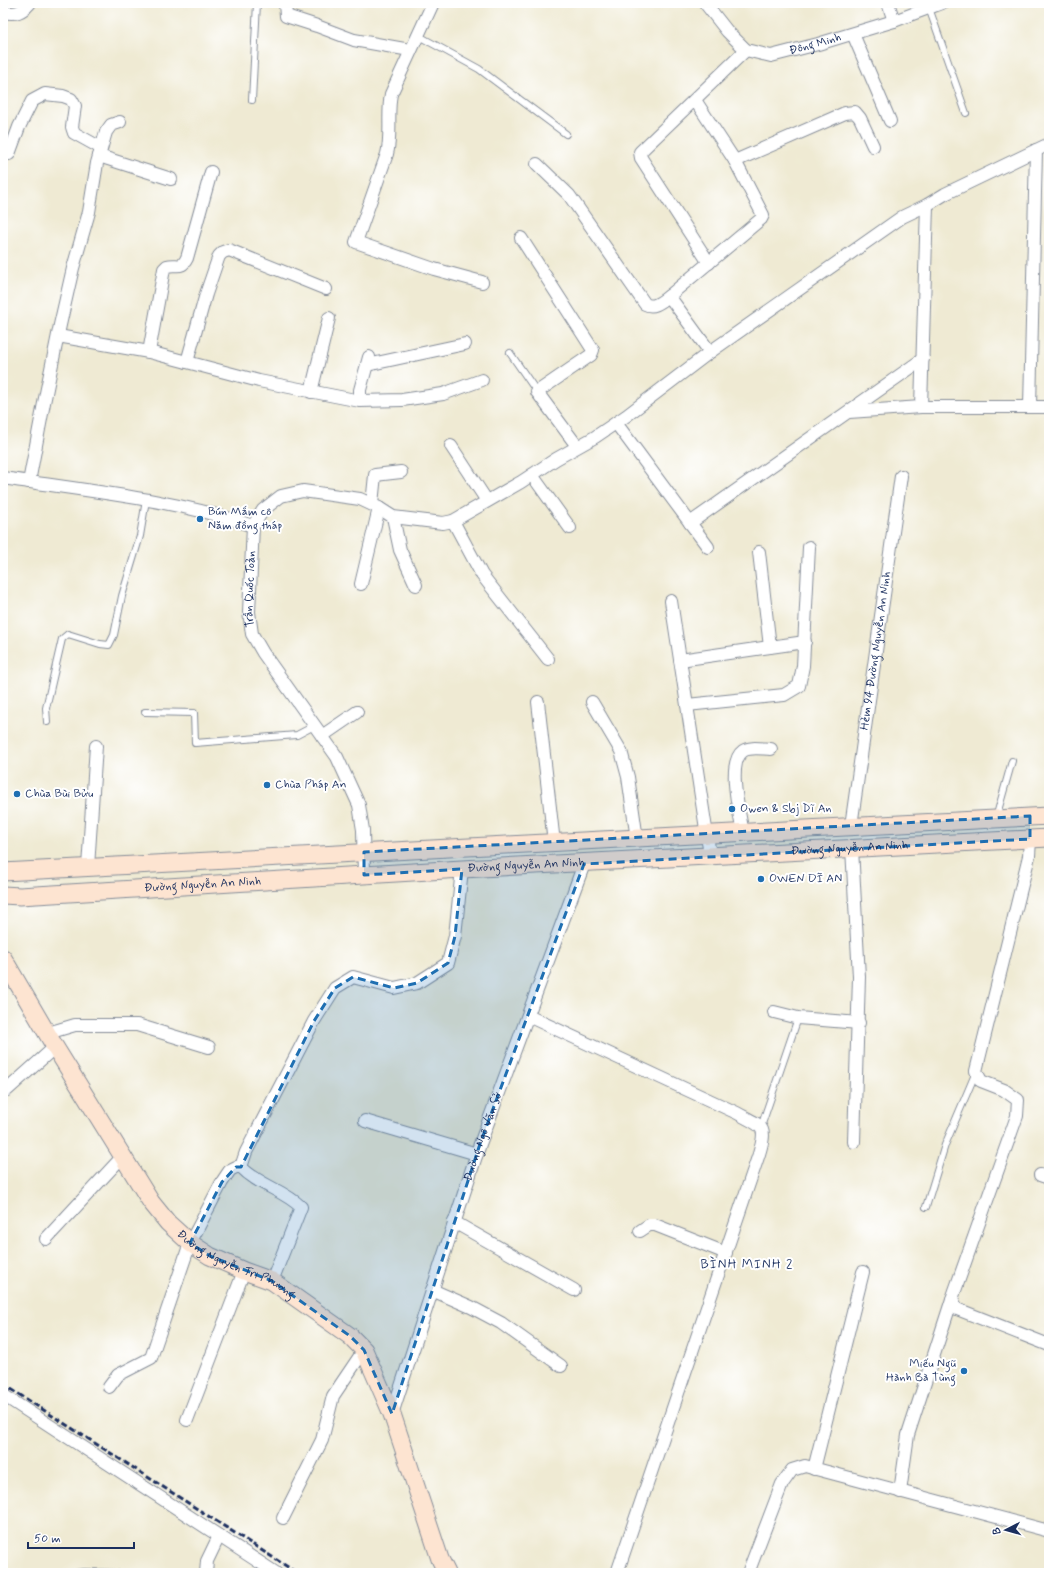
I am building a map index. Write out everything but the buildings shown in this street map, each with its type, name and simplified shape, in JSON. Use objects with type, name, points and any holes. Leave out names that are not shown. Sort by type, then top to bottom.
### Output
[{"type":"main road","points":[[1030,816],[1030,839]]},
{"type":"main road","name":"Đường Nguyễn An Ninh","points":[[3,872],[1049,816]]},
{"type":"main road","name":"Đường Nguyễn An Ninh","points":[[3,896],[462,869],[584,864],[710,855],[1049,838]]},
{"type":"main road","name":"Đường Nguyễn Tri Phương","points":[[3,958],[51,1040],[151,1202],[168,1223],[190,1243],[210,1256],[272,1281],[350,1336],[364,1350],[392,1414],[440,1559],[447,1573]]},
{"type":"street","points":[[3,12],[8,13],[23,11],[30,3]]},
{"type":"street","points":[[285,3],[286,16],[354,40],[410,50]]},
{"type":"street","points":[[433,3],[391,94],[388,107],[390,142],[356,242],[434,269],[482,282]]},
{"type":"street","points":[[705,3],[727,31],[746,50],[696,100],[642,149],[640,155],[710,262]]},
{"type":"street","points":[[888,3],[894,21]]},
{"type":"street","name":"Đông Minh","points":[[746,50],[771,56],[853,34],[894,21],[923,7],[942,3]]},
{"type":"street","points":[[853,34],[890,121]]},
{"type":"street","points":[[9,154],[19,127],[32,100],[45,94],[63,96],[71,99],[75,106],[72,127],[74,133],[100,152],[171,179]]},
{"type":"street","points":[[537,164],[569,195],[645,304],[654,306],[669,296],[710,262],[761,219],[763,215],[735,161],[696,100]]},
{"type":"street","points":[[735,161],[845,113],[855,112],[860,118],[873,146]]},
{"type":"street","points":[[29,482],[58,336],[73,268],[89,212],[100,152],[106,132],[111,125],[120,122]]},
{"type":"street","points":[[3,478],[194,509],[254,526],[263,510],[281,496],[303,491],[360,499],[376,506],[393,517],[443,523],[453,521],[616,423],[710,352],[902,217],[927,205],[945,194],[1049,144]]},
{"type":"street","points":[[1030,407],[1036,150]]},
{"type":"street","points":[[149,352],[164,270],[167,266],[184,264],[187,258],[212,172]]},
{"type":"street","points":[[921,407],[927,205]]},
{"type":"street","points":[[522,238],[592,350],[591,355],[537,392],[577,446]]},
{"type":"street","points":[[187,362],[206,294],[219,256],[223,252],[229,250],[326,289]]},
{"type":"street","points":[[669,296],[710,352]]},
{"type":"street","points":[[311,392],[329,318]]},
{"type":"street","points":[[58,336],[149,352],[259,381],[360,401],[402,400],[443,394],[482,380]]},
{"type":"street","points":[[360,401],[360,390],[368,361],[465,344]]},
{"type":"street","points":[[690,523],[923,359]]},
{"type":"street","points":[[849,412],[921,407],[1049,407]]},
{"type":"street","points":[[616,423],[708,548]]},
{"type":"street","points":[[451,446],[487,501]]},
{"type":"street","points":[[361,584],[376,506],[375,475],[401,472]]},
{"type":"street","points":[[532,474],[570,528]]},
{"type":"street","name":"Hẻm 94 Đường Nguyễn An Ninh","points":[[851,826],[901,476]]},
{"type":"street","points":[[393,517],[400,550],[416,585]]},
{"type":"street","points":[[453,521],[482,576],[548,659]]},
{"type":"street","name":"Trần Quốc Toản","points":[[254,526],[249,612],[252,634],[263,653],[337,757],[359,805],[363,830],[364,875]]},
{"type":"street","points":[[687,705],[784,694],[799,686],[803,666],[805,642],[810,547]]},
{"type":"street","points":[[759,552],[770,647]]},
{"type":"street","points":[[671,601],[710,855]]},
{"type":"street","points":[[680,660],[805,642]]},
{"type":"street","points":[[538,702],[554,843]]},
{"type":"street","points":[[592,702],[621,751],[628,777],[637,839]]},
{"type":"street","points":[[322,736],[357,712]]},
{"type":"street","points":[[88,867],[96,746]]},
{"type":"street","points":[[743,833],[735,781],[737,759],[742,751],[749,748],[771,749]]},
{"type":"street","points":[[900,1492],[908,1435],[952,1299],[1017,1116],[1018,1100],[1004,1090],[981,1081],[976,1071],[1029,856],[1030,839]]},
{"type":"street","points":[[852,848],[859,977],[859,1023],[854,1142]]},
{"type":"street","name":"Đường Ngô Văn Sở","points":[[392,1414],[477,1154],[584,864]]},
{"type":"street","points":[[241,1167],[246,1152],[314,1021],[335,988],[353,977],[394,988],[417,983],[448,963],[455,936],[462,869]]},
{"type":"street","points":[[774,1012],[798,1018],[859,1023]]},
{"type":"street","points":[[528,1016],[737,1113],[761,1127],[763,1131],[764,1138],[617,1573]]},
{"type":"street","points":[[3,1090],[7,1090],[51,1040],[75,1025],[137,1025],[210,1047]]},
{"type":"street","points":[[365,1121],[477,1154]]},
{"type":"street","points":[[46,1239],[123,1156]]},
{"type":"street","points":[[109,1387],[118,1375],[151,1358],[190,1243],[222,1182],[230,1170],[241,1167]]},
{"type":"street","points":[[241,1167],[248,1175],[294,1200],[301,1207],[272,1281]]},
{"type":"street","points":[[454,1222],[574,1290]]},
{"type":"street","points":[[640,1231],[652,1224],[726,1253]]},
{"type":"street","points":[[187,1420],[244,1271]]},
{"type":"street","points":[[814,1469],[863,1272]]},
{"type":"street","points":[[432,1290],[471,1307],[501,1323],[561,1366]]},
{"type":"street","points":[[952,1299],[957,1309],[1049,1345]]},
{"type":"street","points":[[283,1518],[322,1440],[333,1396],[364,1350]]},
{"type":"street","points":[[3,1395],[276,1573]]},
{"type":"street","points":[[748,1573],[782,1484],[792,1470],[805,1466],[1049,1531]]},
{"type":"street","points":[[206,1573],[207,1560],[219,1536]]},
{"type":"lane","points":[[252,100],[257,3]]},
{"type":"lane","points":[[923,7],[966,113]]},
{"type":"lane","points":[[418,35],[479,69],[566,134]]},
{"type":"lane","points":[[510,353],[537,392]]},
{"type":"lane","points":[[47,722],[46,708],[62,639],[68,634],[100,644],[109,645],[114,635],[122,596],[140,536],[146,500]]},
{"type":"lane","points":[[144,712],[194,713],[194,743],[297,735],[314,726]]},
{"type":"lane","points":[[996,818],[1012,761]]},
{"type":"lane","points":[[761,1127],[798,1018]]},
{"type":"lane","points":[[926,1207],[945,1145],[976,1071]]},
{"type":"lane","points":[[76,1573],[116,1573]]},
{"type":"highlighted area","points":[[1030,816],[1030,839],[584,864],[480,1144],[392,1414],[364,1350],[350,1336],[272,1281],[210,1256],[190,1243],[222,1182],[236,1167],[241,1167],[314,1021],[335,988],[353,977],[394,988],[417,983],[448,963],[455,936],[462,869],[364,875],[364,852]]},
{"type":"railway","points":[[3,1384],[297,1573]]},
{"type":"place","name":"Bún Mắm cô Năm đồng tháp","points":[[200,519]]},
{"type":"place","name":"Chùa Pháp An","points":[[267,785]]},
{"type":"place","name":"Chùa Bùi Bửu","points":[[17,794]]},
{"type":"place","name":"Owen & Sbj Dĩ An","points":[[732,809]]},
{"type":"place","name":"OWEN DĨ AN","points":[[761,879]]},
{"type":"place","name":"Miếu Ngũ Hành Bà Tùng","points":[[964,1371]]},
{"type":"district","name":"BÌNH MINH 2","points":[[747,1264]]}]
